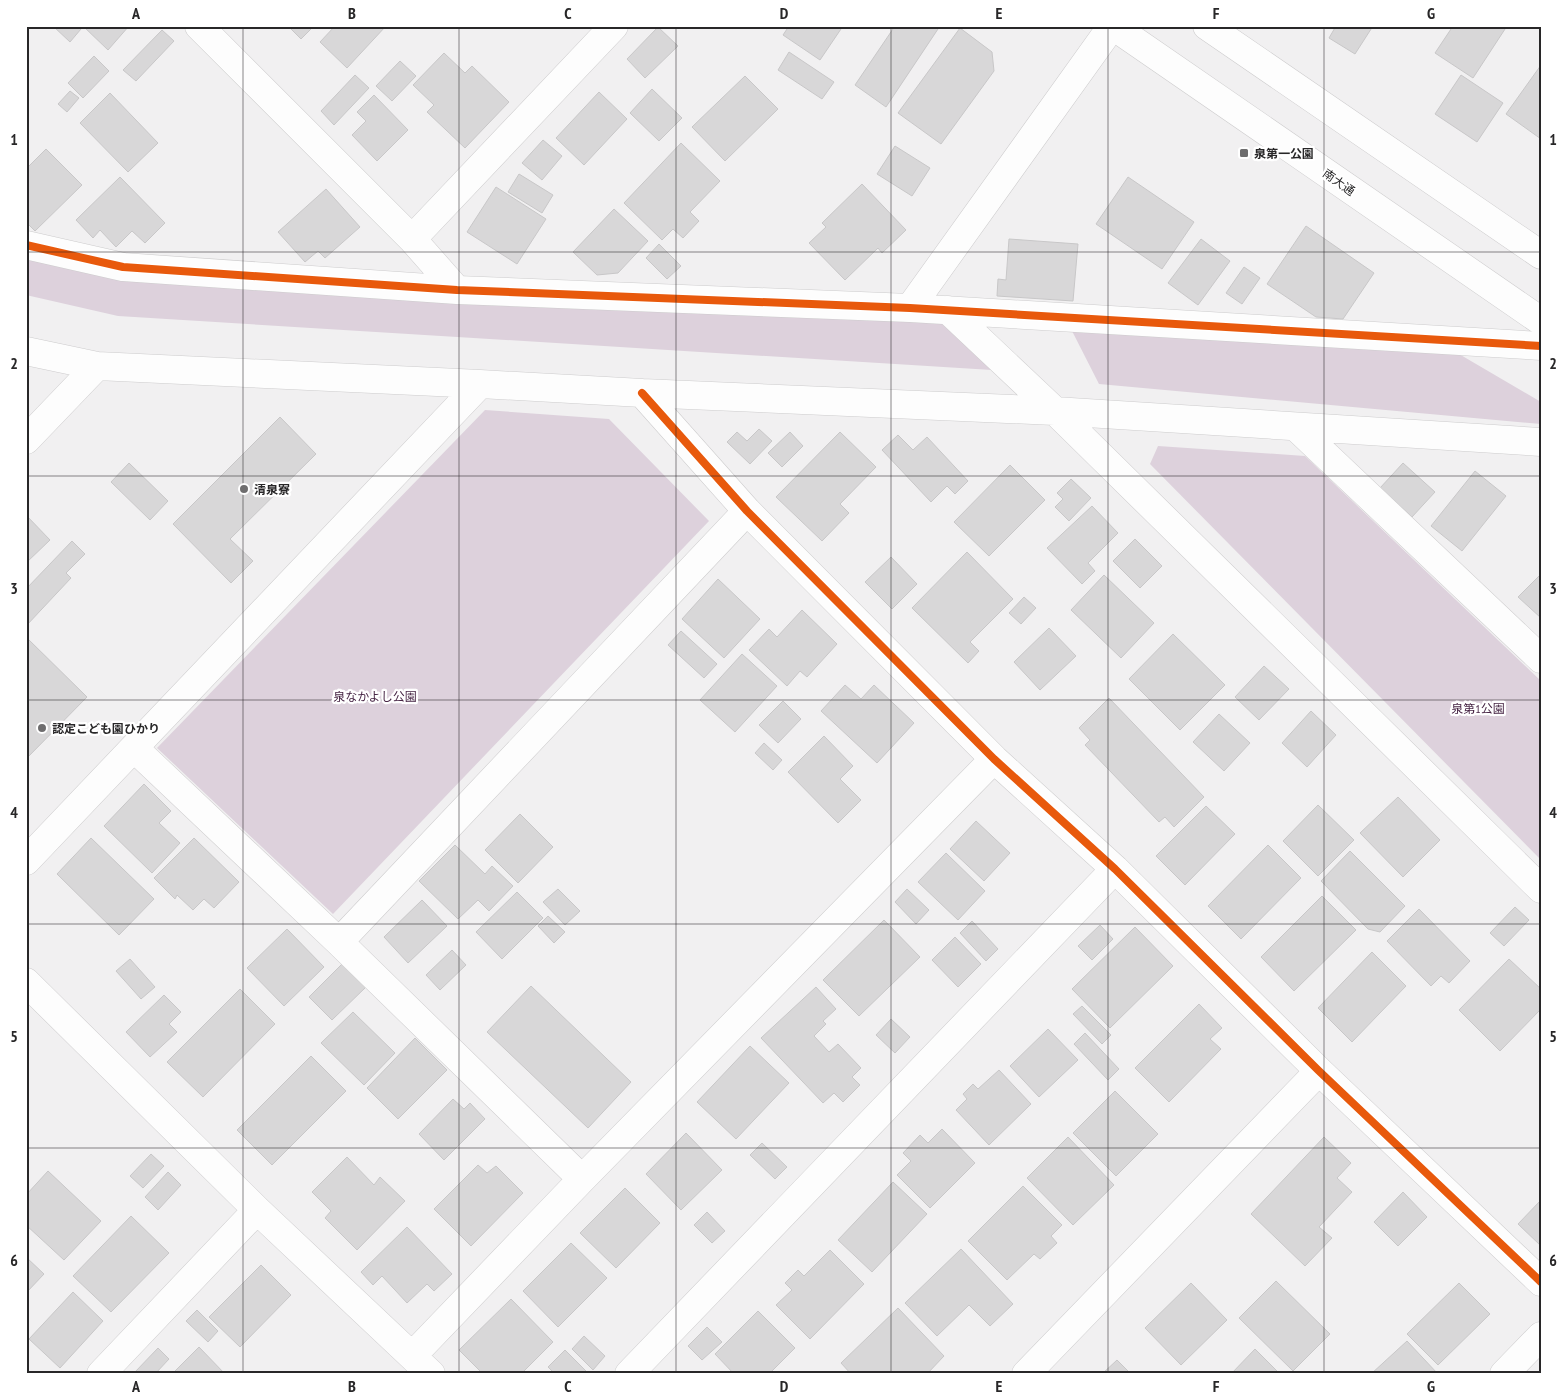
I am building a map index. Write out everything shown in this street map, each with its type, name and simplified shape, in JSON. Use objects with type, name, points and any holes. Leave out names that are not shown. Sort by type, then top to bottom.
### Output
[{"type":"street","points":[[199,26],[412,239],[457,290]]},
{"type":"street","points":[[412,239],[614,26]]},
{"type":"street","points":[[910,308],[1113,26]]},
{"type":"street","name":"南大通","points":[[1113,26],[1541,321]]},
{"type":"street","points":[[1206,26],[1541,254]]},
{"type":"street","points":[[26,244],[123,267],[457,290],[910,308],[1541,346]]},
{"type":"street","points":[[948,310],[1055,411],[1541,889]]},
{"type":"street","points":[[26,351],[97,366],[1055,411],[1541,442]]},
{"type":"street","points":[[26,440],[97,366]]},
{"type":"street","points":[[26,861],[480,384]]},
{"type":"street","points":[[642,393],[747,511],[994,759],[1115,869],[1319,1071],[1541,1282]]},
{"type":"street","points":[[1296,427],[1541,659]]},
{"type":"street","points":[[338,942],[747,511]]},
{"type":"street","points":[[134,748],[338,942],[582,1179]]},
{"type":"street","points":[[26,982],[256,1210],[422,1364],[582,1179],[994,759]]},
{"type":"street","points":[[629,1374],[1115,869]]},
{"type":"street","points":[[1026,1374],[1319,1071]]},
{"type":"street","points":[[101,1374],[256,1210]]},
{"type":"street","points":[[1504,1374],[1541,1336]]},
{"type":"green space","points":[[26,254],[944,321],[992,370],[118,316],[26,295]]},
{"type":"green space","points":[[1071,329],[1459,354],[1541,402],[1541,424],[1099,384]]},
{"type":"green space","name":"泉なかよし公園","points":[[485,410],[609,419],[709,521],[333,914],[157,748]]},
{"type":"green space","name":"泉第1公園","points":[[1158,446],[1305,456],[1541,681],[1541,860],[1150,464]]},
{"type":"building","points":[[53,26],[78,26],[81,29],[70,42]]},
{"type":"building","points":[[83,26],[129,26],[108,50]]},
{"type":"building","points":[[288,26],[314,26],[301,39]]},
{"type":"building","points":[[335,26],[386,26],[347,68],[320,42]]},
{"type":"building","points":[[789,26],[843,26],[820,60],[783,35]]},
{"type":"building","points":[[895,26],[940,26],[886,107],[855,85]]},
{"type":"building","points":[[1336,26],[1373,26],[1355,54],[1329,38]]},
{"type":"building","points":[[1453,26],[1507,26],[1473,78],[1435,53]]},
{"type":"building","points":[[658,27],[678,46],[645,78],[627,59]]},
{"type":"building","points":[[960,28],[992,52],[994,71],[941,144],[898,113]]},
{"type":"building","points":[[162,30],[174,41],[136,81],[123,70]]},
{"type":"building","points":[[789,52],[834,82],[822,99],[778,70]]},
{"type":"building","points":[[444,53],[465,73],[472,66],[509,102],[465,148],[427,112],[434,105],[413,85]]},
{"type":"building","points":[[94,56],[109,71],[83,98],[68,83]]},
{"type":"building","points":[[400,61],[416,76],[392,101],[376,86]]},
{"type":"building","points":[[1541,65],[1541,139],[1506,114]]},
{"type":"building","points":[[355,75],[369,88],[334,125],[321,111]]},
{"type":"building","points":[[1461,75],[1503,103],[1477,142],[1435,114]]},
{"type":"building","points":[[745,76],[778,109],[725,161],[692,127]]},
{"type":"building","points":[[652,89],[682,118],[659,141],[630,113]]},
{"type":"building","points":[[70,91],[79,98],[67,112],[58,104]]},
{"type":"building","points":[[599,92],[627,119],[584,165],[556,138]]},
{"type":"building","points":[[110,93],[158,143],[128,172],[80,123]]},
{"type":"building","points":[[374,95],[408,130],[377,161],[352,135],[366,121],[357,112]]},
{"type":"building","points":[[543,140],[562,156],[542,180],[522,163]]},
{"type":"building","points":[[681,143],[720,181],[690,212],[699,221],[683,238],[673,229],[662,240],[624,203]]},
{"type":"building","points":[[895,146],[930,168],[912,196],[877,174]]},
{"type":"building","points":[[46,149],[82,185],[35,231],[26,222],[26,169]]},
{"type":"building","points":[[519,174],[553,195],[542,213],[508,192]]},
{"type":"building","points":[[120,177],[165,223],[145,243],[132,231],[116,247],[100,230],[93,238],[76,220]]},
{"type":"building","points":[[1128,177],[1194,222],[1162,269],[1096,224]]},
{"type":"building","points":[[862,184],[906,230],[882,253],[878,248],[845,280],[809,243],[826,227],[822,223]]},
{"type":"building","points":[[496,187],[546,219],[517,264],[467,232]]},
{"type":"building","points":[[326,189],[360,227],[325,258],[318,251],[305,262],[278,232]]},
{"type":"building","points":[[614,209],[648,241],[618,273],[597,275],[573,252]]},
{"type":"building","points":[[1306,226],[1374,273],[1343,319],[1316,317],[1267,284]]},
{"type":"building","points":[[1009,239],[1078,244],[1073,301],[997,296],[998,279],[1006,280]]},
{"type":"building","points":[[1201,239],[1230,261],[1198,305],[1168,283]]},
{"type":"building","points":[[659,244],[681,266],[667,279],[646,258]]},
{"type":"building","points":[[1244,267],[1260,278],[1242,304],[1226,293]]},
{"type":"building","name":"清泉寮","points":[[280,417],[316,454],[230,539],[253,561],[231,583],[173,524]]},
{"type":"building","points":[[759,429],[772,441],[750,464],[727,442],[737,432],[747,441]]},
{"type":"building","points":[[790,432],[803,446],[782,467],[768,453]]},
{"type":"building","points":[[840,432],[876,467],[840,504],[849,513],[822,541],[776,497]]},
{"type":"building","points":[[898,435],[913,450],[927,437],[968,481],[955,494],[947,486],[931,502],[882,450]]},
{"type":"building","points":[[129,463],[168,501],[150,520],[111,482]]},
{"type":"building","points":[[1403,463],[1435,492],[1412,517],[1380,488]]},
{"type":"building","points":[[1010,465],[1045,500],[989,556],[954,522]]},
{"type":"building","points":[[1475,471],[1506,496],[1462,551],[1431,526]]},
{"type":"building","points":[[1071,479],[1091,498],[1069,521],[1055,507],[1063,499],[1057,493]]},
{"type":"building","points":[[1092,506],[1118,533],[1088,563],[1095,571],[1082,584],[1047,548]]},
{"type":"building","points":[[26,515],[50,540],[26,563]]},
{"type":"building","points":[[1135,539],[1162,566],[1140,588],[1113,561]]},
{"type":"building","points":[[72,541],[85,554],[66,573],[71,578],[26,626],[26,589]]},
{"type":"building","points":[[967,552],[1013,599],[970,642],[979,651],[968,663],[912,608]]},
{"type":"building","points":[[891,557],[917,584],[892,609],[865,582]]},
{"type":"building","points":[[1541,574],[1541,618],[1518,597]]},
{"type":"building","points":[[1104,575],[1154,623],[1121,658],[1071,610]]},
{"type":"building","points":[[718,579],[760,619],[724,658],[682,619]]},
{"type":"building","points":[[1024,597],[1036,608],[1021,624],[1009,613]]},
{"type":"building","points":[[802,610],[837,644],[807,677],[800,671],[787,686],[749,650],[769,629],[777,637]]},
{"type":"building","points":[[1049,628],[1076,656],[1040,690],[1014,662]]},
{"type":"building","points":[[681,631],[717,664],[704,678],[668,645]]},
{"type":"building","points":[[1173,634],[1225,685],[1180,730],[1129,679]]},
{"type":"building","name":"認定こども園ひかり","points":[[26,637],[87,697],[26,759]]},
{"type":"building","points":[[742,654],[777,686],[735,732],[700,700]]},
{"type":"building","points":[[1264,666],[1289,689],[1259,720],[1235,697]]},
{"type":"building","points":[[845,685],[861,699],[874,685],[914,723],[877,763],[821,711]]},
{"type":"building","points":[[1109,698],[1204,797],[1174,827],[1165,817],[1159,822],[1085,745],[1090,740],[1079,728]]},
{"type":"building","points":[[783,701],[801,719],[778,743],[759,725]]},
{"type":"building","points":[[1311,711],[1336,735],[1307,767],[1282,743]]},
{"type":"building","points":[[1219,714],[1250,743],[1224,771],[1193,742]]},
{"type":"building","points":[[824,736],[853,766],[840,779],[861,800],[838,823],[788,772]]},
{"type":"building","points":[[764,743],[782,760],[773,770],[755,753]]},
{"type":"building","points":[[144,784],[171,811],[159,823],[180,843],[152,873],[104,826]]},
{"type":"building","points":[[1398,797],[1440,840],[1403,877],[1360,833]]},
{"type":"building","points":[[1318,805],[1354,840],[1318,876],[1283,841]]},
{"type":"building","points":[[1206,806],[1235,834],[1185,885],[1156,856]]},
{"type":"building","points":[[520,814],[553,847],[518,883],[485,850]]},
{"type":"building","points":[[976,821],[1010,853],[984,881],[950,849]]},
{"type":"building","points":[[91,838],[154,899],[119,935],[57,874]]},
{"type":"building","points":[[194,838],[239,882],[214,908],[204,899],[193,910],[177,895],[175,899],[154,878]]},
{"type":"building","points":[[455,845],[485,874],[492,866],[513,886],[489,911],[478,900],[458,919],[419,881]]},
{"type":"building","points":[[1268,845],[1301,878],[1241,939],[1208,906]]},
{"type":"building","points":[[1350,851],[1405,906],[1380,932],[1368,929],[1321,881]]},
{"type":"building","points":[[946,853],[985,891],[958,920],[918,882]]},
{"type":"building","points":[[558,889],[580,911],[565,925],[543,902]]},
{"type":"building","points":[[907,889],[929,910],[916,924],[895,902]]},
{"type":"building","points":[[517,892],[543,918],[502,959],[476,932]]},
{"type":"building","points":[[1322,896],[1356,930],[1294,991],[1261,957]]},
{"type":"building","points":[[422,900],[447,926],[408,963],[384,937]]},
{"type":"building","points":[[1515,907],[1529,920],[1504,946],[1490,933]]},
{"type":"building","points":[[1419,909],[1470,961],[1449,983],[1441,976],[1431,986],[1387,941]]},
{"type":"building","points":[[548,916],[565,932],[554,943],[538,926]]},
{"type":"building","points":[[884,920],[920,957],[859,1016],[823,980]]},
{"type":"building","points":[[972,921],[998,949],[986,961],[960,933]]},
{"type":"building","points":[[1100,925],[1113,939],[1092,960],[1078,946]]},
{"type":"building","points":[[1135,927],[1173,966],[1110,1028],[1072,989]]},
{"type":"building","points":[[287,929],[324,967],[284,1006],[247,968]]},
{"type":"building","points":[[955,937],[981,964],[958,987],[932,960]]},
{"type":"building","points":[[452,950],[466,965],[440,990],[426,975]]},
{"type":"building","points":[[1372,952],[1406,986],[1352,1042],[1318,1008]]},
{"type":"building","points":[[130,959],[155,987],[141,999],[116,971]]},
{"type":"building","points":[[1509,959],[1541,989],[1541,1009],[1500,1051],[1459,1010]]},
{"type":"building","points":[[343,963],[366,987],[332,1020],[309,997]]},
{"type":"building","points":[[531,986],[631,1082],[588,1128],[487,1032]]},
{"type":"building","points":[[816,987],[836,1009],[823,1021],[826,1024],[814,1036],[829,1052],[838,1044],[861,1068],[852,1077],[860,1085],[843,1102],[834,1093],[823,1103],[761,1038]]},
{"type":"building","points":[[240,989],[275,1024],[203,1097],[167,1062]]},
{"type":"building","points":[[164,995],[181,1012],[169,1024],[177,1032],[150,1057],[126,1032]]},
{"type":"building","points":[[1199,1004],[1222,1028],[1210,1039],[1221,1049],[1169,1102],[1135,1068]]},
{"type":"building","points":[[1082,1006],[1111,1035],[1102,1044],[1073,1014]]},
{"type":"building","points":[[353,1012],[395,1053],[364,1085],[321,1043]]},
{"type":"building","points":[[891,1019],[910,1037],[895,1053],[876,1035]]},
{"type":"building","points":[[1048,1029],[1078,1060],[1039,1097],[1010,1066]]},
{"type":"building","points":[[1085,1033],[1119,1069],[1108,1080],[1074,1044]]},
{"type":"building","points":[[415,1038],[447,1070],[398,1119],[367,1088]]},
{"type":"building","points":[[750,1046],[789,1083],[736,1139],[697,1102]]},
{"type":"building","points":[[311,1056],[346,1091],[272,1165],[237,1130]]},
{"type":"building","points":[[999,1070],[1031,1104],[989,1145],[956,1110],[967,1099],[963,1094],[973,1084],[978,1089]]},
{"type":"building","points":[[1115,1091],[1158,1134],[1116,1176],[1073,1133]]},
{"type":"building","points":[[453,1099],[464,1109],[470,1103],[485,1119],[444,1160],[419,1134]]},
{"type":"building","points":[[942,1129],[975,1163],[930,1208],[897,1175],[911,1161],[903,1153],[920,1135],[928,1143]]},
{"type":"building","points":[[686,1133],[722,1170],[681,1210],[646,1174]]},
{"type":"building","points":[[1068,1137],[1114,1185],[1073,1225],[1027,1178]]},
{"type":"building","points":[[1324,1137],[1351,1163],[1337,1178],[1352,1192],[1319,1227],[1332,1238],[1305,1266],[1251,1214]]},
{"type":"building","points":[[762,1143],[787,1167],[775,1179],[750,1155]]},
{"type":"building","points":[[151,1154],[164,1166],[143,1188],[130,1176]]},
{"type":"building","points":[[347,1157],[374,1185],[380,1177],[405,1201],[357,1250],[325,1218],[331,1211],[312,1192]]},
{"type":"building","points":[[478,1165],[487,1173],[496,1166],[523,1193],[471,1246],[434,1209]]},
{"type":"building","points":[[48,1171],[101,1221],[64,1260],[26,1225],[26,1195]]},
{"type":"building","points":[[168,1172],[181,1185],[158,1210],[145,1197]]},
{"type":"building","points":[[893,1182],[927,1214],[872,1272],[838,1240]]},
{"type":"building","points":[[1023,1186],[1062,1225],[1051,1236],[1057,1243],[1040,1259],[1034,1254],[1007,1280],[968,1241]]},
{"type":"building","points":[[625,1188],[660,1223],[616,1268],[580,1233]]},
{"type":"building","points":[[1403,1192],[1427,1217],[1398,1246],[1374,1222]]},
{"type":"building","points":[[1541,1200],[1541,1246],[1518,1224]]},
{"type":"building","points":[[707,1212],[725,1231],[712,1243],[694,1225]]},
{"type":"building","points":[[131,1216],[169,1253],[111,1312],[73,1276]]},
{"type":"building","points":[[407,1227],[452,1274],[434,1291],[427,1284],[407,1303],[382,1276],[373,1285],[361,1272]]},
{"type":"building","points":[[571,1243],[607,1278],[558,1327],[523,1291]]},
{"type":"building","points":[[961,1249],[1013,1304],[990,1326],[969,1305],[937,1336],[905,1303]]},
{"type":"building","points":[[830,1250],[864,1284],[810,1339],[776,1305],[792,1290],[785,1283],[798,1270],[804,1276]]},
{"type":"building","points":[[26,1257],[44,1274],[26,1293]]},
{"type":"building","points":[[261,1265],[291,1295],[240,1347],[209,1317]]},
{"type":"building","points":[[1276,1281],[1330,1334],[1293,1371],[1239,1318]]},
{"type":"building","points":[[1191,1283],[1227,1320],[1181,1365],[1145,1328]]},
{"type":"building","points":[[1459,1283],[1490,1314],[1438,1365],[1407,1334]]},
{"type":"building","points":[[73,1292],[103,1321],[60,1368],[29,1339]]},
{"type":"building","points":[[511,1299],[553,1342],[521,1374],[483,1374],[459,1350]]},
{"type":"building","points":[[898,1308],[944,1356],[927,1374],[851,1374],[841,1363]]},
{"type":"building","points":[[197,1310],[218,1331],[208,1342],[186,1321]]},
{"type":"building","points":[[758,1311],[795,1348],[769,1374],[734,1374],[715,1354]]},
{"type":"building","points":[[707,1327],[722,1342],[702,1360],[688,1346]]},
{"type":"building","points":[[584,1336],[605,1356],[593,1370],[572,1349]]},
{"type":"building","points":[[1407,1341],[1438,1374],[1371,1374]]},
{"type":"building","points":[[199,1347],[225,1374],[172,1374]]},
{"type":"building","points":[[158,1348],[169,1359],[155,1374],[137,1374],[135,1372]]},
{"type":"building","points":[[1255,1349],[1280,1374],[1231,1374]]},
{"type":"building","points":[[565,1350],[587,1374],[555,1374],[548,1367]]},
{"type":"building","points":[[1117,1360],[1131,1374],[1102,1374]]},
{"type":"cycle path","points":[[26,245],[123,267],[457,290],[910,308],[1541,346]]},
{"type":"cycle path","points":[[642,393],[747,511],[994,759],[1115,869],[1319,1071],[1541,1282]]},
{"type":"place","name":"泉第一公園","points":[[1244,153]]},
{"type":"place","name":"清泉寮","points":[[244,489]]},
{"type":"place","name":"認定こども園ひかり","points":[[42,728]]}]
